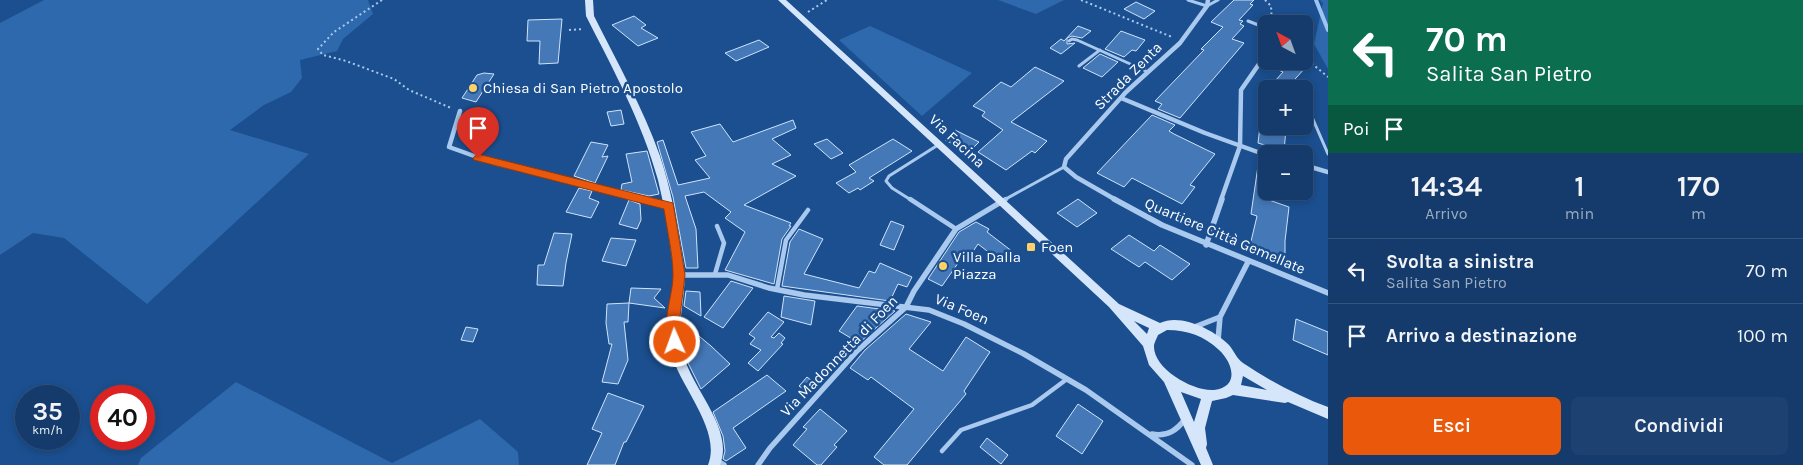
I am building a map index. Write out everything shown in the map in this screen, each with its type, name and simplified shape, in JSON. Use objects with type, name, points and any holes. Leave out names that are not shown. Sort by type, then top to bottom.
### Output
[{"type":"main road","points":[[589,0],[590,16],[639,114],[662,177],[669,206],[679,275],[673,325],[675,342],[679,361],[715,436],[718,464]]},
{"type":"main road","name":"Via Facina","points":[[782,0],[1113,304],[1148,344]]},
{"type":"main road","name":"Via Facina","points":[[1113,304],[1159,328]]},
{"type":"main road","points":[[1236,365],[1236,382],[1225,393],[1208,395],[1195,392],[1169,379],[1157,367],[1150,355],[1149,337],[1159,328],[1174,325],[1192,328],[1218,342],[1236,365],[1293,399],[1328,413]]},
{"type":"main road","points":[[1169,379],[1206,462]]},
{"type":"main road","points":[[1231,389],[1293,399]]},
{"type":"main road","points":[[1206,462],[1199,428],[1208,395]]},
{"type":"street","name":"Strada Zenta","points":[[1064,167],[1066,159],[1121,98],[1181,41],[1207,6],[1208,0]]},
{"type":"street","name":"Quartiere Città Gemellate","points":[[1206,245],[1240,146],[1241,90],[1258,66]]},
{"type":"street","points":[[1121,98],[1174,121],[1258,152]]},
{"type":"street","points":[[460,111],[449,147],[461,153],[494,163],[669,206]]},
{"type":"street","name":"Quartiere Città Gemellate","points":[[1064,167],[1070,173],[1125,206],[1206,245],[1328,292]]},
{"type":"street","points":[[1313,168],[1328,172]]},
{"type":"street","name":"Via Madonnetta di Foen","points":[[758,465],[770,448],[857,351],[906,307],[914,291],[956,229],[1001,202]]},
{"type":"street","points":[[1218,342],[1220,318],[1248,262]]},
{"type":"street","name":"Via Foen","points":[[679,275],[728,275],[777,289],[845,301],[929,310],[964,324],[1024,354],[1067,379],[1149,433],[1192,465]]},
{"type":"street","points":[[1192,328],[1220,318]]},
{"type":"street","points":[[1149,433],[1160,435],[1174,431],[1186,418]]},
{"type":"lane","points":[[1188,0],[1207,6],[1218,0]]},
{"type":"lane","points":[[1248,21],[1258,25]]},
{"type":"lane","points":[[1069,41],[1072,39],[1077,40],[1148,72]]},
{"type":"lane","points":[[1079,66],[1100,50]]},
{"type":"lane","points":[[1313,119],[1328,154]]},
{"type":"lane","points":[[939,144],[889,176],[886,181],[892,188],[956,229]]},
{"type":"lane","points":[[1001,202],[1064,167]]},
{"type":"lane","points":[[777,289],[786,240],[808,210]]},
{"type":"lane","points":[[715,274],[724,243],[717,226]]},
{"type":"lane","points":[[942,451],[961,430],[1032,405],[1067,379]]},
{"type":"path","points":[[382,0],[334,32],[318,49],[323,55],[346,61],[394,79],[409,90],[460,111]]},
{"type":"path","points":[[801,17],[827,0]]},
{"type":"path","points":[[1081,0],[1181,41]]},
{"type":"path","points":[[1265,0],[1271,6],[1272,15]]},
{"type":"path","points":[[569,30],[590,29]]},
{"type":"path","points":[[1313,64],[1328,77]]},
{"type":"shaded area","points":[[44,0],[368,0],[373,14],[343,39],[337,51],[300,60],[302,78],[291,92],[264,105],[230,130],[309,154],[147,304],[64,238],[33,233],[0,255],[0,23]]},
{"type":"shaded area","points":[[998,0],[1064,0],[1036,14]]},
{"type":"shaded area","points":[[1320,0],[1328,0],[1328,69],[1314,44],[1323,3]]},
{"type":"shaded area","points":[[870,26],[972,73],[922,116],[839,40]]},
{"type":"shaded area","points":[[236,382],[392,463],[480,419],[518,452],[519,465],[138,465],[141,458],[151,450],[155,450],[155,447]]},
{"type":"building","points":[[1234,0],[1254,0],[1250,4],[1253,5],[1239,20],[1243,21],[1240,24],[1244,26],[1232,39],[1244,43],[1180,118],[1158,109],[1162,104],[1155,101],[1204,50],[1201,49],[1223,27],[1211,22]]},
{"type":"building","points":[[1136,2],[1155,11],[1144,19],[1124,9]]},
{"type":"building","points":[[634,16],[646,25],[641,28],[658,38],[638,46],[612,25]]},
{"type":"building","points":[[562,19],[558,63],[539,64],[540,41],[527,41],[528,20]]},
{"type":"building","points":[[1078,26],[1091,31],[1082,38],[1072,36],[1067,38],[1067,44],[1075,43],[1061,54],[1050,48],[1061,39],[1064,41]]},
{"type":"building","points":[[1121,31],[1145,40],[1136,51],[1132,50],[1124,57],[1105,49]]},
{"type":"building","points":[[759,40],[769,47],[736,61],[725,53]]},
{"type":"building","points":[[1100,54],[1118,62],[1102,77],[1083,68]]},
{"type":"building","points":[[1035,67],[1064,81],[1011,122],[1047,141],[1035,153],[1032,151],[1006,170],[978,152],[1003,130],[982,116],[985,112],[973,106],[1001,82],[1011,87]]},
{"type":"building","points":[[1278,70],[1303,70],[1294,80],[1276,80],[1283,72]]},
{"type":"building","name":"Chiesa di San Pietro Apostolo","points":[[484,73],[494,74],[476,102],[462,98],[477,75]]},
{"type":"building","points":[[621,110],[624,124],[611,126],[607,112]]},
{"type":"building","points":[[1152,115],[1175,125],[1169,131],[1215,154],[1190,185],[1195,187],[1182,204],[1132,178],[1124,187],[1097,173]]},
{"type":"building","points":[[793,120],[796,128],[772,139],[791,155],[772,164],[796,176],[744,205],[791,223],[782,239],[774,284],[725,270],[745,232],[725,218],[731,212],[704,192],[685,196],[696,229],[698,268],[686,268],[673,197],[657,142],[663,140],[678,185],[710,178],[695,160],[706,156],[691,132],[720,124],[733,142]]},
{"type":"building","points":[[955,130],[979,142],[969,152],[945,140]]},
{"type":"building","points":[[1259,135],[1285,135],[1285,145],[1264,145],[1258,143]]},
{"type":"building","points":[[827,139],[843,153],[831,159],[814,144]]},
{"type":"building","points":[[893,139],[912,151],[869,178],[874,181],[860,190],[858,188],[849,193],[836,183],[856,172],[849,165]]},
{"type":"building","points":[[591,142],[608,145],[602,157],[608,156],[595,183],[574,176]]},
{"type":"building","points":[[647,151],[659,194],[649,196],[621,190],[622,184],[632,182],[626,154]]},
{"type":"building","points":[[1258,166],[1258,200],[1269,200],[1289,207],[1285,241],[1285,262],[1249,250],[1257,216],[1251,214]]},
{"type":"building","points":[[579,188],[592,191],[589,198],[599,202],[591,218],[566,212]]},
{"type":"building","points":[[1078,199],[1097,213],[1077,227],[1057,213]]},
{"type":"building","points":[[629,200],[640,204],[641,220],[637,229],[619,224]]},
{"type":"building","points":[[891,221],[904,226],[894,250],[880,245]]},
{"type":"building","points":[[976,222],[989,229],[987,232],[1013,252],[1000,261],[978,244],[968,259],[963,256],[942,286],[928,279],[959,232]]},
{"type":"building","points":[[799,229],[823,239],[804,274],[859,288],[869,271],[875,273],[880,263],[912,277],[907,287],[898,284],[890,301],[782,286],[790,242]]},
{"type":"building","points":[[554,233],[572,234],[563,286],[537,285],[538,265],[544,265]]},
{"type":"building","points":[[1129,235],[1154,251],[1160,245],[1190,264],[1172,280],[1145,262],[1139,267],[1111,249]]},
{"type":"building","points":[[611,238],[636,240],[626,266],[602,261]]},
{"type":"building","points":[[731,281],[753,288],[723,328],[704,317]]},
{"type":"building","points":[[631,288],[661,289],[654,298],[665,308],[629,303]]},
{"type":"building","points":[[686,291],[700,292],[701,316],[684,306]]},
{"type":"building","points":[[784,296],[815,301],[811,325],[781,317]]},
{"type":"building","points":[[629,303],[628,322],[624,322],[628,360],[618,384],[602,382],[612,344],[609,344],[606,323],[607,304]]},
{"type":"building","points":[[857,306],[895,311],[859,343],[839,331]]},
{"type":"building","points":[[768,312],[784,322],[771,337],[774,338],[779,333],[785,338],[781,343],[783,344],[758,371],[748,363],[761,350],[750,344],[755,338],[749,334]]},
{"type":"building","points":[[906,314],[931,322],[909,349],[943,371],[966,337],[990,352],[964,391],[966,394],[907,465],[884,465],[874,457],[914,409],[871,377],[868,380],[850,368],[865,350]]},
{"type":"building","points":[[1296,319],[1328,332],[1328,355],[1293,340]]},
{"type":"building","points":[[682,322],[730,364],[701,389],[688,363],[684,350]]},
{"type":"building","points":[[466,327],[478,329],[473,342],[461,340]]},
{"type":"building","points":[[767,375],[786,391],[733,428],[746,448],[726,461],[723,459],[725,451],[723,436],[713,412]]},
{"type":"building","points":[[807,377],[817,385],[809,393],[799,386]]},
{"type":"building","points":[[608,393],[644,406],[626,442],[624,442],[615,465],[587,465],[602,433],[592,429]]},
{"type":"building","points":[[1078,404],[1103,421],[1082,454],[1056,436]]},
{"type":"building","points":[[820,409],[847,431],[834,445],[837,447],[821,465],[817,465],[793,445],[807,429],[803,427]]},
{"type":"building","points":[[987,438],[1008,455],[1001,464],[980,447]]},
{"type":"waterway","points":[[1316,0],[1328,30]]},
{"type":"place","name":"Chiesa di San Pietro Apostolo","points":[[473,88]]},
{"type":"place","name":"Foen","points":[[1031,247]]},
{"type":"place","name":"Villa Dalla Piazza","points":[[943,266]]},
{"type":"route","points":[[478,158],[669,206],[679,275],[673,325],[675,342]]}]
